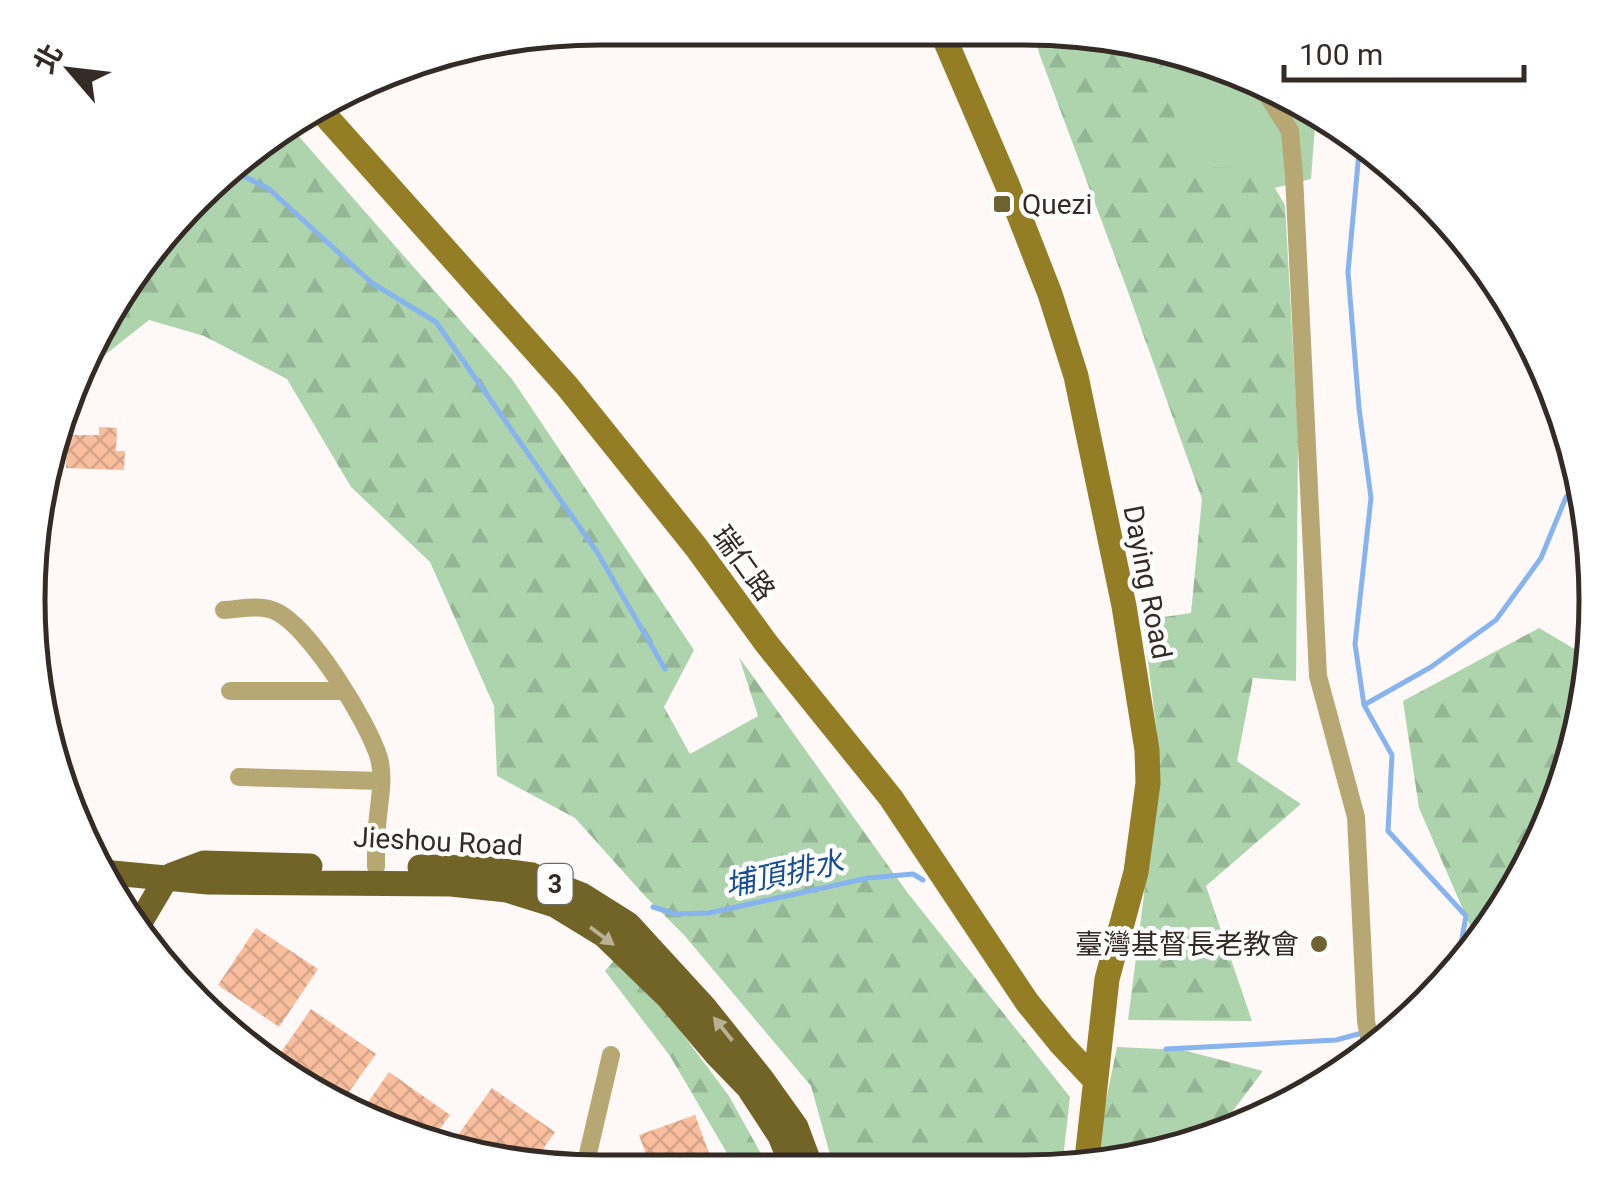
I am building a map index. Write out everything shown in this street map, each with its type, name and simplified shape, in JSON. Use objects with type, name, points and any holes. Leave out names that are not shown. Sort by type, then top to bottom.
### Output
[{"type":"main road","name":"Jieshou Road","points":[[167,877],[204,863],[481,868],[532,875],[582,895],[628,924],[705,1008],[796,1127],[806,1155]]},
{"type":"main road","name":"Jieshou Road","points":[[116,873],[208,882],[450,884],[507,890],[556,905],[604,934],[668,998],[748,1087],[788,1155]]},
{"type":"main road","points":[[144,916],[167,877]]},
{"type":"street","name":"Daying Road","points":[[947,45],[1050,294],[1076,376],[1124,606],[1147,750],[1148,784],[1136,872],[1107,978],[1088,1151]]},
{"type":"street","points":[[1273,104],[1290,131],[1318,676],[1356,817],[1368,1035]]},
{"type":"street","name":"瑞仁路","points":[[326,117],[567,386],[696,547],[766,643],[890,798],[1027,1002],[1095,1080]]},
{"type":"street","points":[[224,610],[259,607],[279,613],[310,641],[366,727],[380,760],[376,868]]},
{"type":"street","points":[[230,692],[344,692]]},
{"type":"street","points":[[239,777],[381,781]]},
{"type":"street","points":[[588,1155],[611,1054]]},
{"type":"green space","points":[[1037,45],[1060,46],[1162,63],[1187,167],[1263,168],[1285,205],[1298,438],[1296,681],[1253,678],[1237,761],[1301,804],[1206,886],[1252,1021],[1128,1020],[1144,895],[1157,734],[1143,620],[1191,613],[1202,499]]},
{"type":"green space","points":[[1115,53],[1202,74],[1269,102],[1315,128],[1311,179],[1159,216]]},
{"type":"green space","points":[[298,135],[512,379],[694,650],[664,707],[690,754],[758,716],[739,657],[907,892],[1070,1097],[1064,1154],[830,1155],[811,1086],[684,935],[575,818],[497,776],[494,706],[430,562],[351,487],[287,379],[204,336],[149,320],[100,359],[119,322],[183,234],[234,183]]},
{"type":"green space","points":[[1539,628],[1576,650],[1560,744],[1522,845],[1471,928],[1419,808],[1403,701]]},
{"type":"green space","points":[[615,959],[664,1009],[729,1096],[762,1155],[728,1155],[670,1056],[605,971]]},
{"type":"green space","points":[[1117,1047],[1183,1050],[1263,1071],[1229,1116],[1202,1126],[1099,1150]]},
{"type":"building","points":[[99,427],[117,428],[116,451],[125,451],[124,470],[66,468],[70,435],[99,435]]},
{"type":"building","points":[[256,928],[318,969],[279,1027],[218,985]]},
{"type":"building","points":[[311,1009],[376,1054],[347,1094],[281,1053]]},
{"type":"building","points":[[389,1072],[450,1115],[439,1131],[367,1103]]},
{"type":"building","points":[[492,1088],[555,1132],[541,1151],[457,1136]]},
{"type":"building","points":[[695,1115],[710,1155],[646,1155],[639,1135]]},
{"type":"waterway","points":[[1358,158],[1348,272],[1371,498],[1355,644],[1364,705],[1392,755],[1388,831],[1466,916],[1462,941]]},
{"type":"waterway","points":[[243,176],[269,189],[372,283],[436,322],[597,552],[665,669]]},
{"type":"waterway","points":[[1364,705],[1431,667],[1496,620],[1541,558],[1569,495]]},
{"type":"waterway","name":"埔頂排水","points":[[653,907],[676,914],[709,913],[868,878],[913,874],[923,880]]},
{"type":"waterway","name":"埔頂排水","points":[[1166,1049],[1336,1040],[1362,1033]]},
{"type":"place","name":"Quezi","points":[[1002,204]]},
{"type":"place","name":"臺灣基督長老教會","points":[[1319,944]]}]
